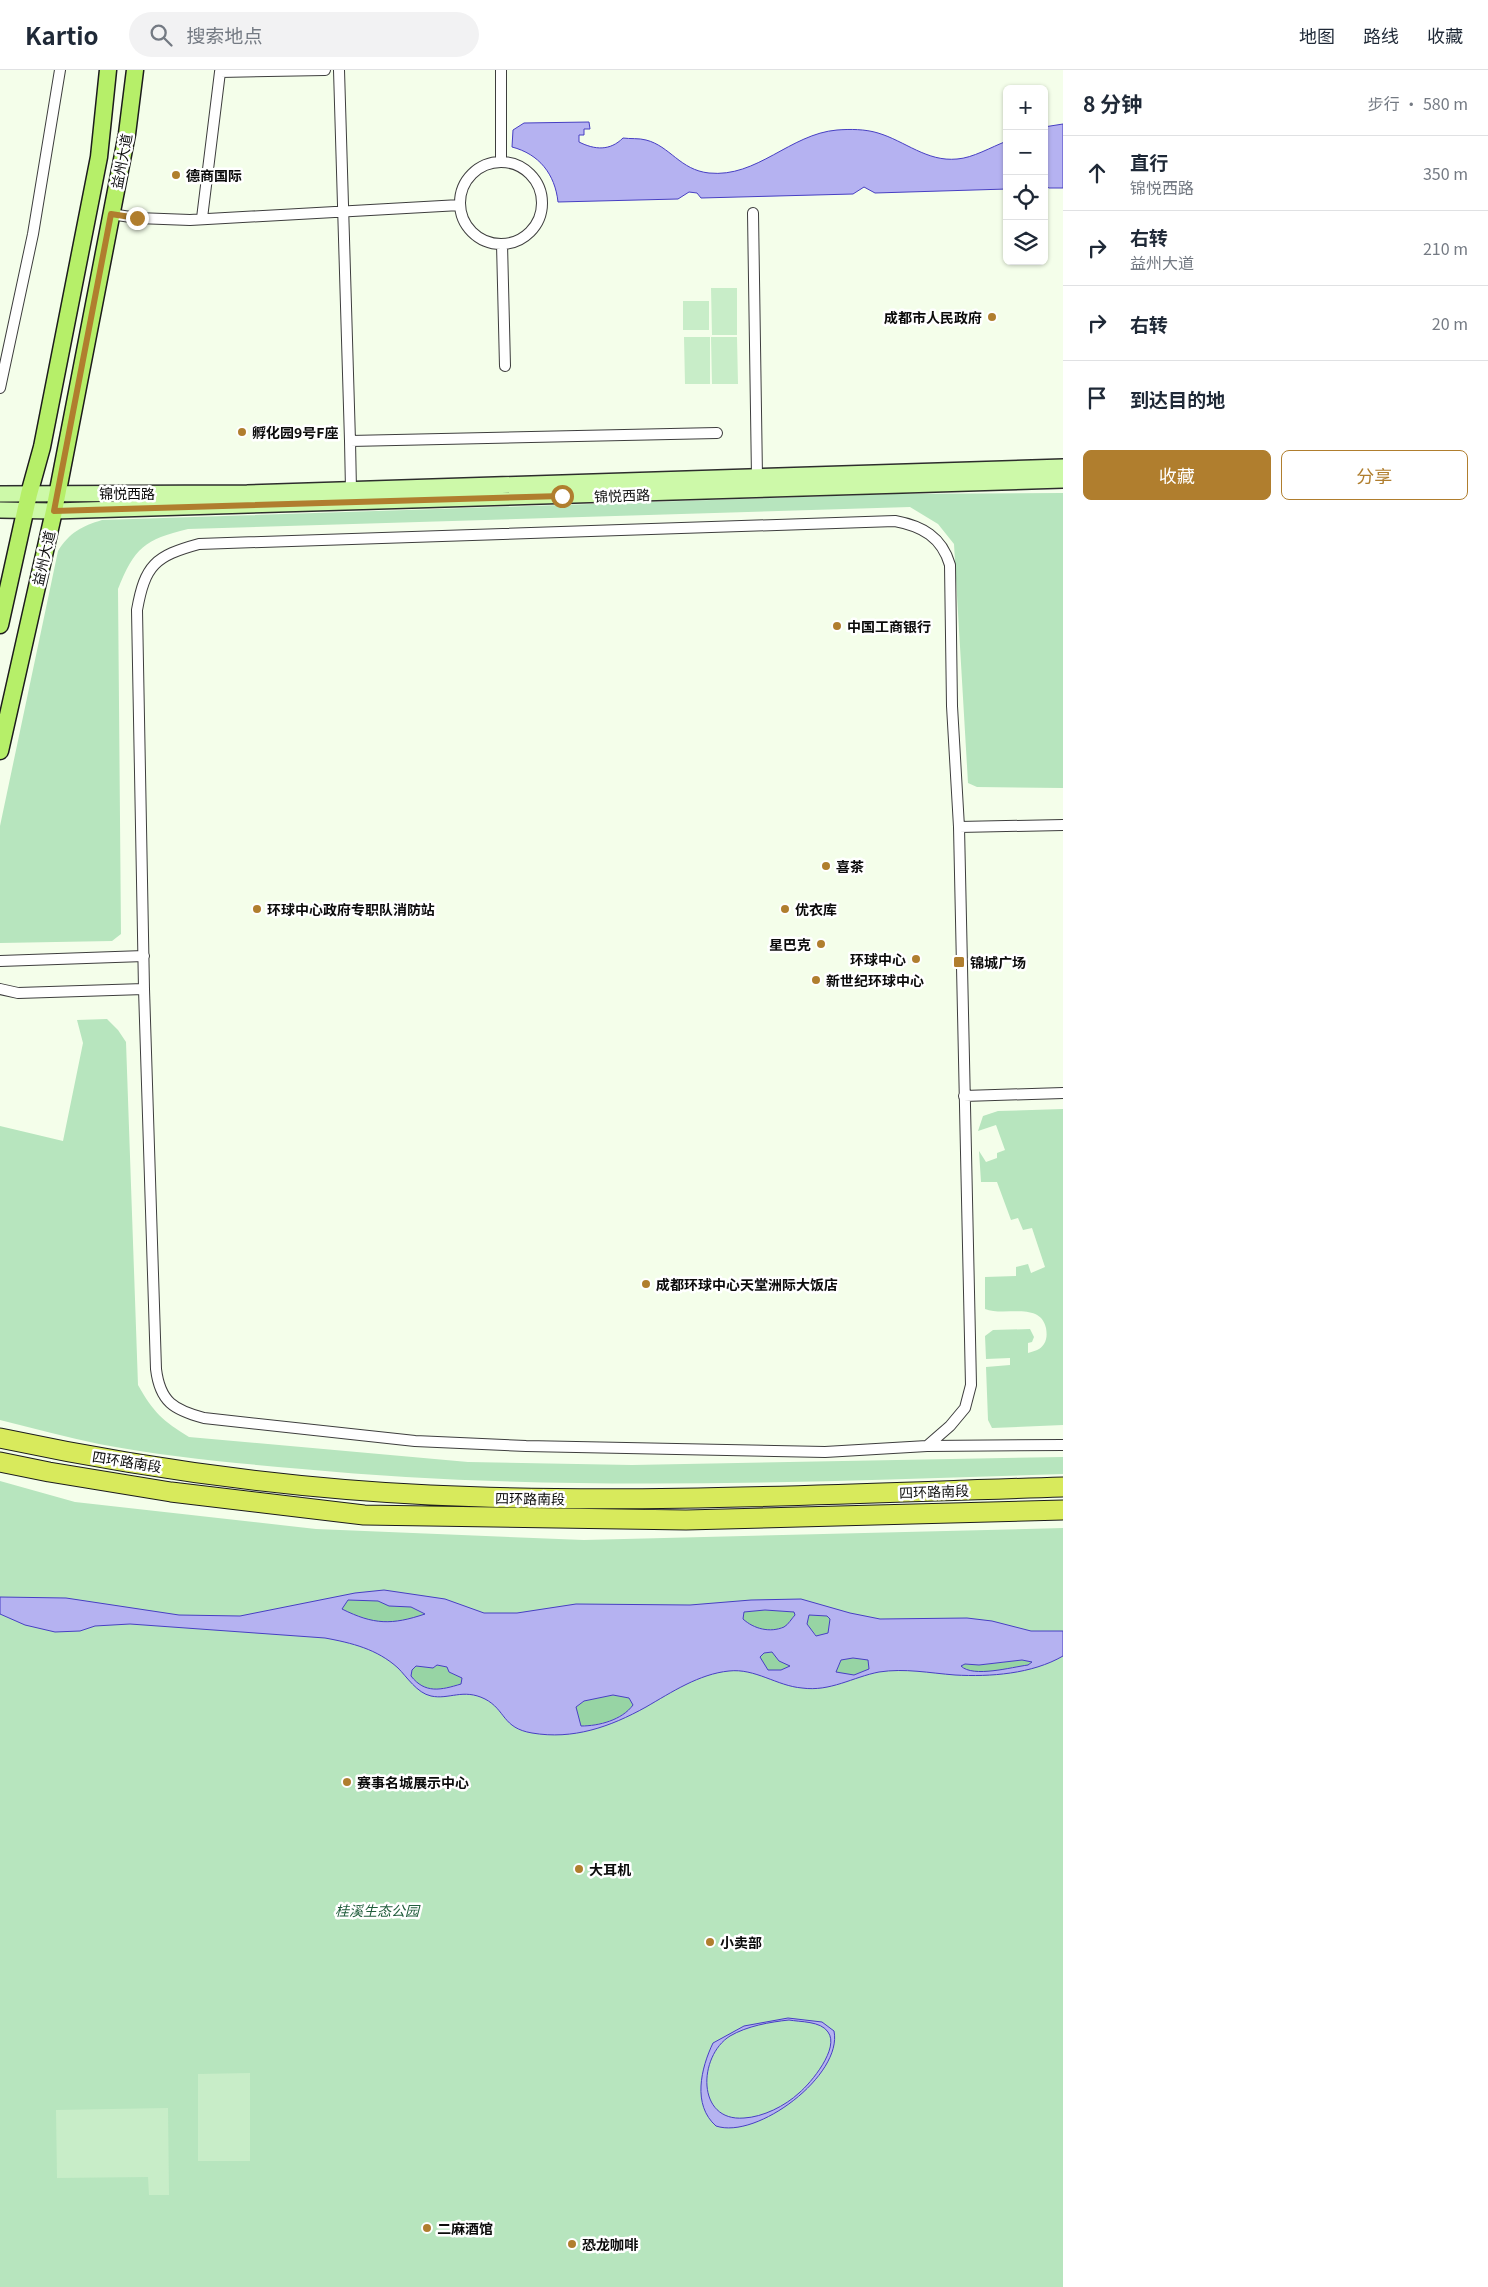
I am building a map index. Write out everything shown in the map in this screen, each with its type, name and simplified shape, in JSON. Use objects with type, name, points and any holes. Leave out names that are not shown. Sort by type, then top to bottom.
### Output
[{"type":"highway","name":"四环路南段","points":[[0,1438],[52,1449],[235,1477],[429,1495],[551,1499],[789,1496],[1063,1487]]},
{"type":"highway","name":"四环路南段","points":[[0,1462],[171,1492],[364,1515],[686,1520],[1063,1510]]},
{"type":"main road","name":"益州大道","points":[[0,625],[25,511],[42,446],[99,157],[108,70]]},
{"type":"main road","name":"益州大道","points":[[0,750],[54,511],[127,134],[135,70]]},
{"type":"main road","name":"锦悦西路","points":[[0,494],[233,493],[1063,467]]},
{"type":"main road","name":"锦悦西路","points":[[0,510],[54,511],[1063,480]]},
{"type":"street","points":[[0,388],[34,234],[60,70]]},
{"type":"street","points":[[202,218],[220,72],[325,70]]},
{"type":"street","points":[[339,70],[351,490]]},
{"type":"street","points":[[501,70],[502,162]]},
{"type":"street","points":[[502,162],[515,165],[527,171],[536,181],[541,193],[542,207],[540,219],[534,229],[514,242],[502,244],[490,243],[478,237],[469,229],[463,218],[460,205],[462,192],[467,180],[482,168],[502,162]]},
{"type":"street","points":[[111,214],[137,218],[202,218],[460,205]]},
{"type":"street","points":[[753,213],[757,477]]},
{"type":"street","points":[[502,244],[504,366]]},
{"type":"street","points":[[350,441],[718,433]]},
{"type":"street","points":[[927,1446],[950,1426],[965,1408],[971,1385],[960,827],[952,706],[950,565],[947,554],[935,538],[915,525],[895,521],[199,544],[172,551],[153,564],[142,585],[137,610],[144,988],[156,1369],[158,1385],[165,1399],[174,1407],[188,1414],[204,1418],[415,1441],[825,1452],[927,1446],[1063,1445]]},
{"type":"street","points":[[960,827],[1063,825]]},
{"type":"street","points":[[0,961],[144,956]]},
{"type":"street","points":[[0,989],[18,993],[144,988]]},
{"type":"street","points":[[964,1096],[1063,1093]]},
{"type":"green space","points":[[711,288],[737,288],[737,335],[712,335]]},
{"type":"green space","points":[[683,301],[709,301],[709,330],[683,330]]},
{"type":"green space","points":[[684,337],[710,337],[710,384],[685,384]]},
{"type":"green space","points":[[711,337],[737,337],[738,384],[712,384]]},
{"type":"green space","points":[[1063,493],[1063,788],[977,787],[968,783],[954,544],[938,524],[910,507],[188,529],[161,537],[143,547],[136,554],[118,589],[121,934],[112,941],[0,943],[0,826],[58,551],[71,535],[88,525],[102,520],[895,494]]},
{"type":"green space","points":[[107,1019],[126,1042],[138,1385],[159,1415],[189,1437],[468,1462],[632,1465],[1063,1457],[1063,1474],[682,1484],[492,1481],[302,1469],[149,1453],[99,1444],[0,1420],[0,1126],[63,1141],[83,1043],[77,1020]]},
{"type":"green space","points":[[1063,1109],[1063,1425],[992,1428],[988,1420],[986,1367],[1010,1365],[1010,1358],[986,1359],[985,1336],[993,1330],[1030,1329],[1034,1337],[1032,1342],[1028,1343],[1028,1353],[1042,1346],[1046,1340],[1047,1332],[1042,1320],[1037,1315],[1029,1312],[1002,1312],[985,1309],[985,1277],[1016,1276],[1016,1267],[1028,1264],[1031,1273],[1045,1267],[1032,1228],[1023,1230],[1018,1218],[1011,1220],[997,1182],[981,1182],[979,1151],[986,1162],[997,1158],[997,1153],[1005,1150],[996,1125],[978,1131],[983,1116],[998,1111]]},
{"type":"green space","name":"桂溪生态公园","points":[[0,1481],[75,1502],[316,1529],[584,1540],[1063,1528],[1063,2287],[0,2287]]},
{"type":"green space","points":[[348,1600],[378,1601],[389,1606],[411,1607],[426,1615],[402,1621],[375,1621],[365,1619],[342,1609]]},
{"type":"green space","points":[[765,1610],[794,1612],[795,1615],[785,1626],[773,1630],[757,1628],[743,1619],[744,1612]]},
{"type":"green space","points":[[809,1615],[827,1616],[830,1619],[828,1633],[817,1636],[807,1624]]},
{"type":"green space","points":[[773,1652],[791,1666],[781,1670],[768,1670],[760,1657],[764,1653]]},
{"type":"green space","points":[[853,1658],[868,1660],[869,1669],[854,1675],[835,1672],[841,1660]]},
{"type":"green space","points":[[1022,1660],[1032,1661],[1028,1665],[983,1671],[975,1671],[961,1666],[965,1664],[979,1665]]},
{"type":"green space","points":[[437,1665],[447,1667],[449,1672],[462,1678],[461,1684],[434,1689],[422,1686],[411,1676],[412,1670],[416,1666],[433,1668]]},
{"type":"green space","points":[[613,1695],[629,1698],[633,1705],[623,1714],[610,1721],[581,1726],[576,1707],[584,1701]]},
{"type":"green space","points":[[250,2073],[250,2161],[198,2161],[198,2074]]},
{"type":"green space","points":[[168,2108],[169,2195],[149,2195],[148,2177],[57,2178],[56,2110]]},
{"type":"water","points":[[589,122],[590,129],[584,129],[584,135],[579,135],[579,142],[585,145],[602,148],[613,145],[623,138],[646,140],[662,147],[690,167],[709,173],[726,173],[743,169],[804,139],[820,133],[837,130],[858,130],[878,133],[926,154],[946,159],[969,157],[1003,143],[1003,189],[875,193],[864,187],[853,194],[701,198],[697,193],[689,192],[678,199],[558,202],[553,183],[544,167],[538,160],[522,150],[512,147],[513,130],[524,123]]},
{"type":"water","points":[[1063,124],[1063,188],[1048,187],[1048,126]]},
{"type":"water","points":[[384,1590],[445,1599],[484,1613],[517,1613],[576,1604],[690,1605],[751,1600],[801,1599],[850,1613],[880,1619],[967,1618],[992,1621],[1031,1631],[1063,1631],[1063,1656],[1038,1667],[996,1675],[955,1675],[889,1671],[869,1674],[832,1686],[812,1689],[793,1687],[748,1672],[729,1671],[696,1680],[646,1707],[605,1726],[577,1733],[547,1735],[522,1731],[509,1723],[492,1703],[477,1696],[463,1694],[438,1697],[421,1692],[398,1668],[382,1656],[373,1651],[335,1640],[130,1624],[95,1626],[80,1631],[55,1632],[25,1625],[0,1614],[0,1597],[66,1598],[179,1615],[240,1616],[355,1593]],"holes":[[[348,1600],[378,1601],[389,1606],[411,1607],[425,1614],[403,1620],[383,1622],[342,1609]],[[765,1610],[794,1612],[795,1615],[785,1626],[773,1630],[757,1628],[743,1619],[744,1612]],[[809,1615],[827,1616],[830,1619],[828,1633],[816,1636],[807,1624]],[[772,1652],[779,1661],[790,1666],[781,1670],[768,1670],[760,1657],[764,1653]],[[853,1658],[868,1660],[869,1669],[854,1675],[836,1672],[841,1660]],[[1022,1660],[1032,1662],[1028,1665],[983,1671],[974,1671],[961,1666],[965,1664],[979,1665]],[[437,1665],[447,1667],[449,1672],[462,1678],[461,1684],[440,1689],[422,1686],[411,1676],[412,1670],[416,1666],[433,1668]],[[613,1695],[629,1698],[633,1705],[623,1715],[610,1721],[581,1726],[576,1707],[584,1701]]]},
{"type":"water","points":[[788,2018],[822,2022],[834,2031],[833,2048],[825,2066],[811,2084],[794,2100],[774,2114],[753,2123],[733,2128],[716,2126],[708,2117],[701,2097],[702,2075],[705,2064],[713,2043],[744,2026]],"holes":[[[789,2020],[820,2026],[828,2032],[831,2039],[830,2047],[817,2074],[799,2093],[787,2102],[759,2116],[744,2118],[728,2116],[717,2110],[710,2099],[707,2086],[712,2058],[719,2045],[730,2036],[751,2027]]]},
{"type":"place","name":"德商国际","points":[[176,175]]},
{"type":"place","name":"成都市人民政府","points":[[992,317]]},
{"type":"place","name":"孵化园9号F座","points":[[242,432]]},
{"type":"place","name":"中国工商银行","points":[[837,626]]},
{"type":"place","name":"喜茶","points":[[826,866]]},
{"type":"place","name":"环球中心政府专职队消防站","points":[[257,909]]},
{"type":"place","name":"优衣库","points":[[785,909]]},
{"type":"place","name":"星巴克","points":[[821,944]]},
{"type":"place","name":"环球中心","points":[[916,959]]},
{"type":"place","name":"锦城广场","points":[[959,962]]},
{"type":"place","name":"新世纪环球中心","points":[[816,980]]},
{"type":"place","name":"成都环球中心天堂洲际大饭店","points":[[646,1284]]},
{"type":"place","name":"赛事名城展示中心","points":[[347,1782]]},
{"type":"place","name":"大耳机","points":[[579,1869]]},
{"type":"place","name":"小卖部","points":[[710,1942]]},
{"type":"place","name":"二麻酒馆","points":[[427,2228]]},
{"type":"place","name":"恐龙咖啡","points":[[572,2244]]},
{"type":"route","points":[[137,218],[111,214],[54,511],[562,496]]}]
